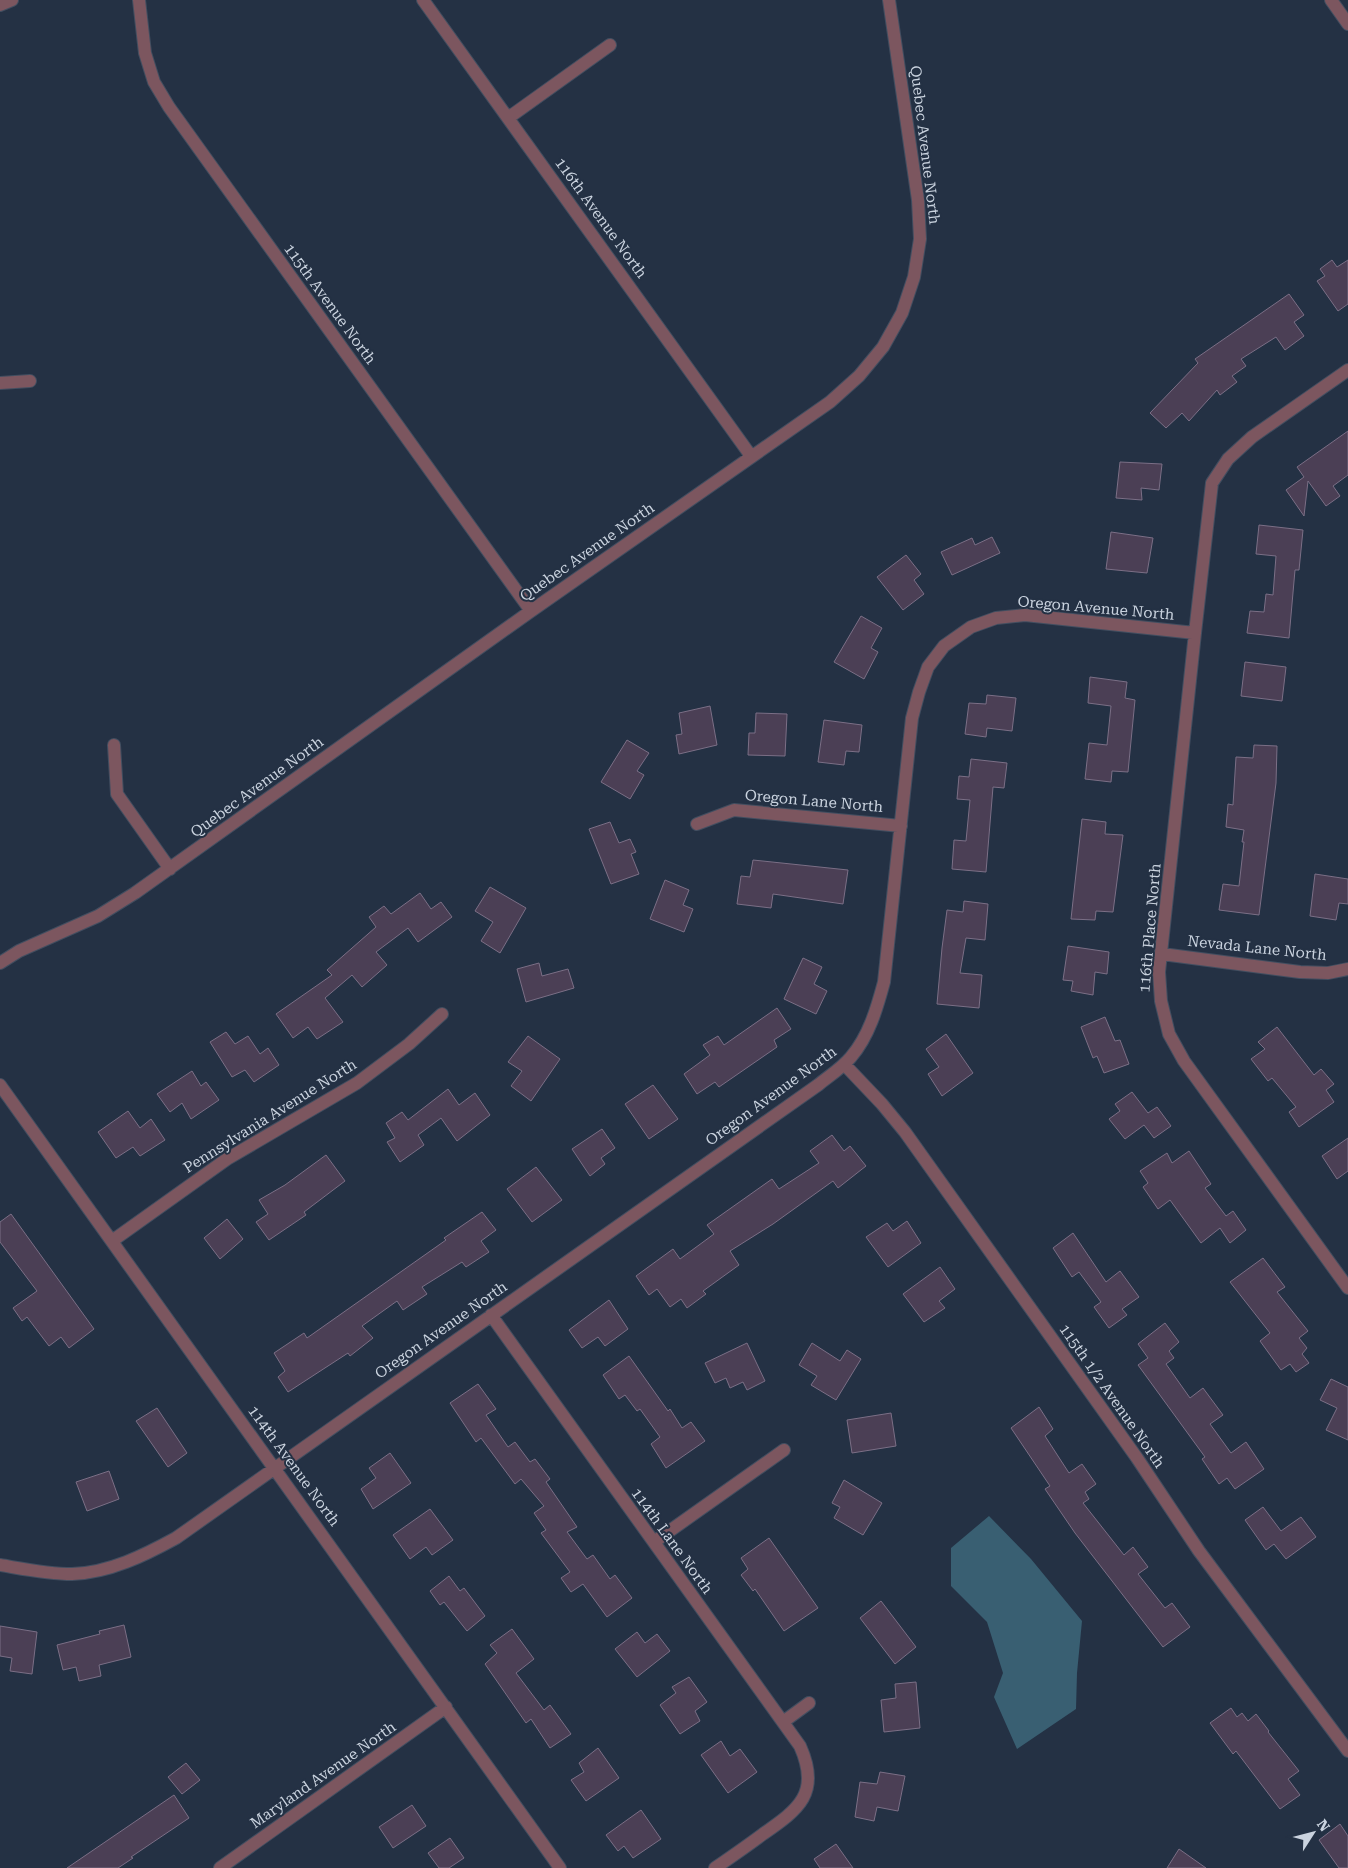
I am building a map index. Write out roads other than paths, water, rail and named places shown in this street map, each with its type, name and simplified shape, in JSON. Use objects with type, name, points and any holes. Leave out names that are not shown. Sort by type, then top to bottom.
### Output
[{"type":"street","points":[[0,5],[12,0]]},
{"type":"street","name":"115th Avenue North","points":[[139,0],[145,53],[154,82],[169,108],[531,611]]},
{"type":"street","name":"116th Avenue North","points":[[423,0],[752,456]]},
{"type":"street","name":"Quebec Avenue North","points":[[0,963],[19,951],[98,916],[170,869],[531,611],[830,402],[859,376],[883,346],[902,313],[914,277],[920,239],[918,200],[888,0]]},
{"type":"street","points":[[1331,0],[1348,24]]},
{"type":"street","points":[[508,118],[610,45]]},
{"type":"street","name":"Oregon Avenue North","points":[[0,1565],[37,1572],[74,1574],[109,1568],[176,1538],[818,1085],[844,1064],[861,1042],[876,1014],[884,982],[912,718],[928,667],[944,646],[971,627],[996,618],[1024,614],[1194,633],[1212,483],[1228,458],[1252,437],[1348,370]]},
{"type":"street","points":[[0,383],[30,381]]},
{"type":"street","name":"116th Place North","points":[[1194,633],[1160,972],[1160,1001],[1169,1034],[1184,1061],[1348,1288]]},
{"type":"street","points":[[114,745],[117,794],[170,869]]},
{"type":"street","name":"Oregon Lane North","points":[[697,824],[734,810],[901,826]]},
{"type":"street","name":"Nevada Lane North","points":[[1162,954],[1300,972],[1328,973],[1348,969]]},
{"type":"street","name":"Pennsylvania Avenue North","points":[[112,1241],[227,1159],[357,1083],[409,1044],[442,1014]]},
{"type":"street","name":"115th 1/2 Avenue North","points":[[844,1064],[882,1104],[905,1132],[1137,1458],[1194,1544],[1348,1751]]},
{"type":"street","name":"114th Avenue North","points":[[0,1084],[560,1868]]},
{"type":"street","name":"114th Lane North","points":[[491,1315],[800,1746],[806,1760],[809,1774],[806,1792],[799,1806],[786,1818],[716,1868]]},
{"type":"street","points":[[654,1542],[784,1450]]},
{"type":"street","points":[[783,1722],[810,1703]]},
{"type":"street","name":"Maryland Avenue North","points":[[220,1868],[446,1707]]},
{"type":"water","points":[[989,1516],[1031,1559],[1082,1621],[1076,1709],[1017,1749],[994,1697],[1003,1673],[987,1622],[951,1586],[951,1548]]}]
